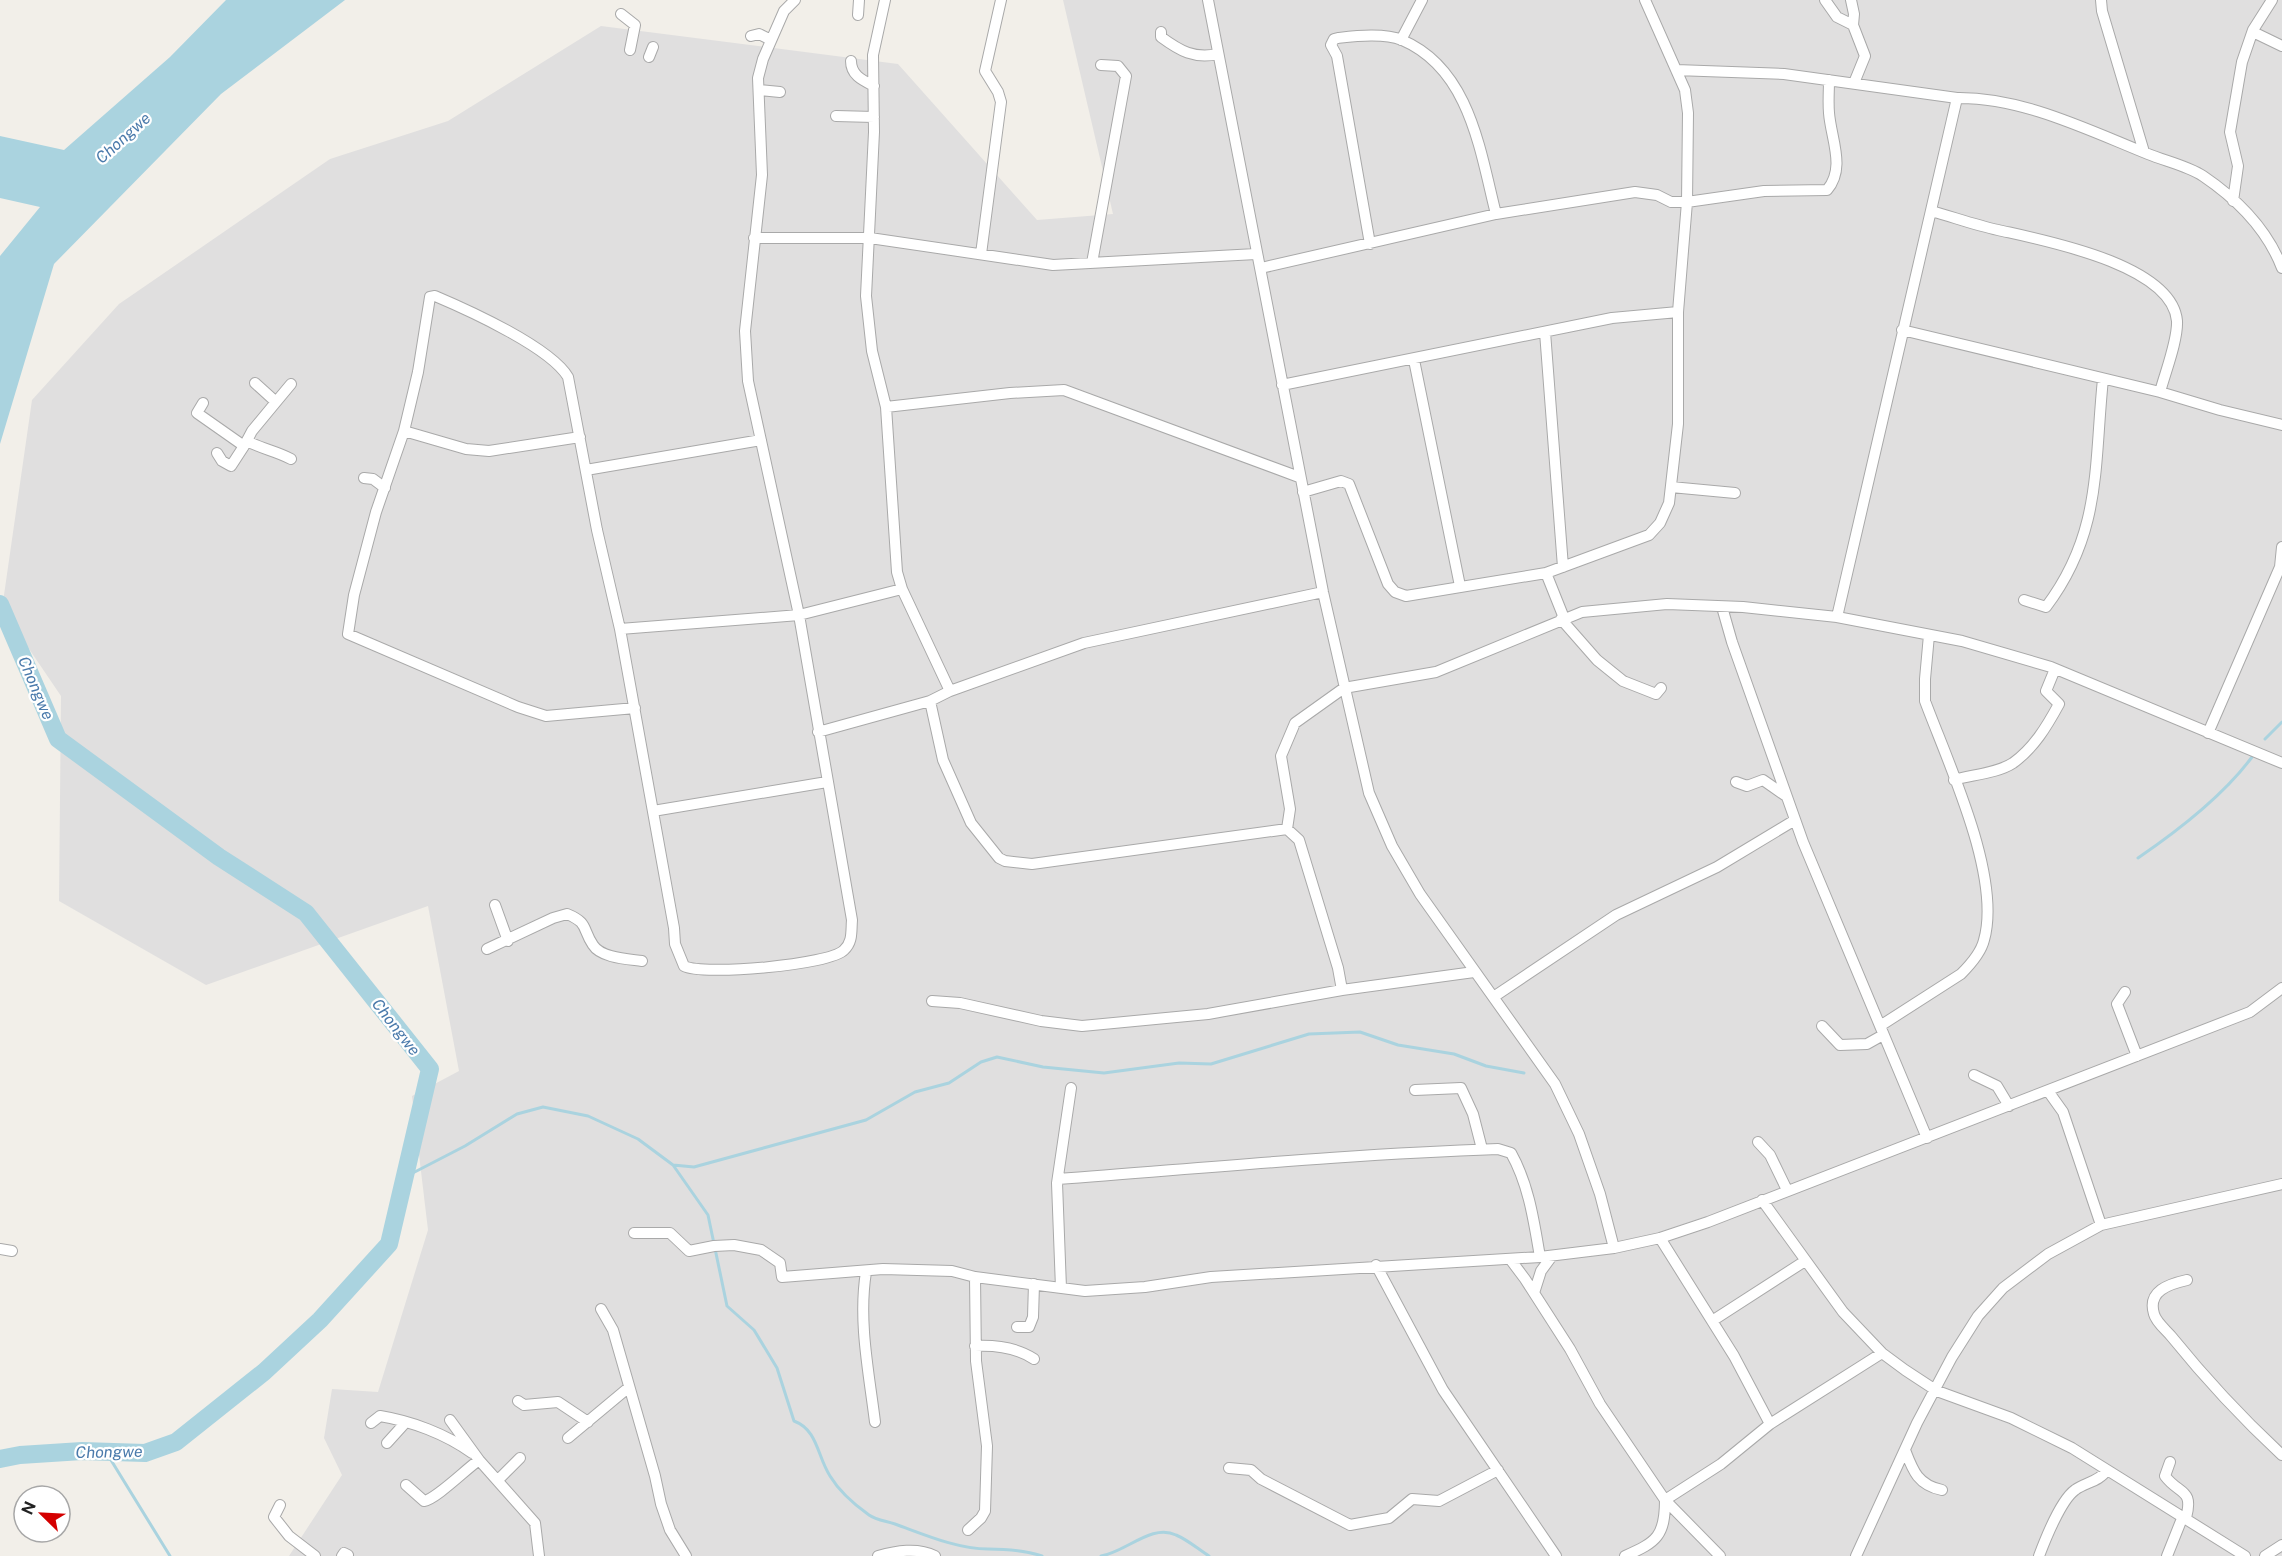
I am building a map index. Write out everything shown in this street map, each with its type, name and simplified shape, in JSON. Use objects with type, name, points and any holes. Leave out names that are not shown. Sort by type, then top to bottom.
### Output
[{"type":"street","points":[[635,708],[546,716],[518,707],[348,634],[354,595],[376,512],[404,431],[418,372],[430,297],[435,296],[469,310],[554,359],[568,377],[635,708],[675,944],[684,966],[699,971],[733,970],[835,957],[851,940],[852,920],[799,615],[748,381],[745,331],[762,174],[759,90],[763,59],[784,10],[795,0]]},
{"type":"street","points":[[858,15],[859,0]]},
{"type":"street","points":[[885,0],[873,55],[874,117],[866,296],[872,351],[886,407],[897,572],[902,589],[950,691]]},
{"type":"street","points":[[981,254],[1001,102],[998,92],[985,71],[1001,0]]},
{"type":"street","points":[[1208,0],[1299,477],[1369,793],[1392,846],[1420,894],[1474,972],[1495,996],[1555,1084],[1579,1134],[1600,1194],[1614,1248]]},
{"type":"street","points":[[1401,39],[1422,0]]},
{"type":"street","points":[[1303,492],[1341,481],[1349,484],[1384,575],[1395,592],[1406,596],[1546,573],[1649,535],[1660,523],[1669,503],[1678,424],[1678,312],[1687,202],[1688,113],[1685,90],[1645,0]]},
{"type":"street","points":[[1825,0],[1838,17],[1853,25]]},
{"type":"street","points":[[1851,0],[1854,14],[1853,25],[1865,56],[1854,83]]},
{"type":"street","points":[[2101,0],[2144,152]]},
{"type":"street","points":[[2233,201],[2238,166],[2230,132],[2241,62],[2253,32],[2272,0]]},
{"type":"street","points":[[621,14],[635,25],[630,50]]},
{"type":"street","points":[[1161,32],[1161,37],[1181,52],[1206,56],[1218,54]]},
{"type":"street","points":[[2253,32],[2282,46]]},
{"type":"street","points":[[752,36],[759,34],[771,40]]},
{"type":"street","points":[[1370,244],[1337,56],[1331,45],[1334,39],[1352,36],[1401,39],[1431,56],[1443,67],[1464,103],[1476,131],[1496,214]]},
{"type":"street","points":[[851,61],[851,68],[859,79],[874,86]]},
{"type":"street","points":[[1092,263],[1126,76],[1118,66],[1101,65]]},
{"type":"street","points":[[1676,70],[1784,74],[1957,98],[1980,98],[2008,104],[2070,124],[2202,175],[2248,213],[2274,247],[2282,268]]},
{"type":"street","points":[[1260,268],[1496,214],[1635,192],[1657,195],[1671,202],[1687,202],[1764,191],[1827,190],[1833,183],[1837,167],[1829,115],[1829,80]]},
{"type":"street","points":[[759,90],[780,92]]},
{"type":"street","points":[[1837,617],[1957,98]]},
{"type":"street","points":[[836,116],[874,117]]},
{"type":"street","points":[[1932,211],[1995,230],[2052,241],[2098,257],[2152,282],[2167,299],[2177,322],[2160,392]]},
{"type":"street","points":[[754,238],[870,238],[1053,265],[1256,254]]},
{"type":"street","points":[[1282,386],[1612,318],[1678,312]]},
{"type":"street","points":[[1902,330],[2160,392],[2282,425]]},
{"type":"street","points":[[1545,332],[1563,567]]},
{"type":"street","points":[[1414,360],[1460,586]]},
{"type":"street","points":[[2024,600],[2046,607],[2076,559],[2089,520],[2097,472],[2103,379]]},
{"type":"street","points":[[255,383],[276,402]]},
{"type":"street","points":[[217,453],[222,461],[231,466],[245,443],[291,384]]},
{"type":"street","points":[[886,407],[1010,393],[1064,390],[1299,477]]},
{"type":"street","points":[[203,404],[197,413],[245,443],[266,451],[277,452],[291,459]]},
{"type":"street","points":[[404,431],[466,449],[489,451],[580,437]]},
{"type":"street","points":[[586,470],[761,440]]},
{"type":"street","points":[[364,478],[373,479],[385,488]]},
{"type":"street","points":[[1671,487],[1735,493]]},
{"type":"street","points":[[2208,733],[2280,567],[2282,547]]},
{"type":"street","points":[[1546,573],[1562,619],[1597,660],[1623,681],[1656,694],[1661,688]]},
{"type":"street","points":[[620,629],[799,615],[902,589]]},
{"type":"street","points":[[818,732],[930,701],[950,691],[1084,643],[1323,592]]},
{"type":"street","points":[[1287,829],[1290,809],[1281,756],[1295,723],[1344,688],[1436,672],[1582,612],[1667,604],[1837,617],[1962,640],[2055,669],[2282,763]]},
{"type":"street","points":[[1722,607],[1732,642],[1795,820],[1926,1138]]},
{"type":"street","points":[[1822,1026],[1840,1045],[1867,1044],[1881,1030],[1960,974],[1984,943],[1988,900],[1973,831],[1925,701],[1924,679],[1929,635]]},
{"type":"street","points":[[1954,780],[2012,764],[2033,744],[2046,728],[2059,704],[2046,690],[2055,669]]},
{"type":"street","points":[[930,701],[943,760],[970,823],[999,858],[1005,861],[1032,864],[1287,829]]},
{"type":"street","points":[[1736,782],[1747,786],[1763,780],[1786,796]]},
{"type":"street","points":[[653,811],[827,782]]},
{"type":"street","points":[[1495,996],[1616,915],[1717,867],[1795,820]]},
{"type":"street","points":[[1287,829],[1299,840],[1338,968],[1342,990]]},
{"type":"street","points":[[495,905],[508,941]]},
{"type":"street","points":[[487,950],[553,918],[567,914],[583,923],[593,947],[602,953],[642,961]]},
{"type":"street","points":[[932,1001],[960,1002],[1041,1021],[1082,1026],[1208,1014],[1342,990],[1474,972]]},
{"type":"street","points":[[2125,992],[2117,1004],[2137,1056]]},
{"type":"street","points":[[634,1233],[670,1233],[689,1251],[728,1244],[761,1250],[780,1263],[782,1277],[883,1269],[952,1271],[975,1277],[1085,1291],[1145,1287],[1211,1277],[1376,1265],[1540,1257],[1614,1248],[1660,1238],[1926,1138],[2250,1012],[2281,992]]},
{"type":"street","points":[[1974,1075],[1997,1086],[2009,1106]]},
{"type":"street","points":[[1061,1288],[1058,1179],[1071,1088]]},
{"type":"street","points":[[1415,1090],[1461,1088],[1473,1114],[1482,1149]]},
{"type":"street","points":[[2048,1091],[2063,1112],[2101,1225]]},
{"type":"street","points":[[1758,1142],[1770,1155],[1787,1190]]},
{"type":"street","points":[[1058,1179],[1306,1161],[1359,1154],[1498,1149],[1511,1153],[1520,1169],[1532,1209],[1540,1257]]},
{"type":"street","points":[[1856,1556],[1905,1450],[1952,1357],[1978,1316],[2003,1288],[2048,1254],[2101,1225],[2282,1184]]},
{"type":"street","points":[[1762,1200],[1843,1312],[1882,1353],[1937,1390],[2011,1418],[2072,1448],[2245,1556]]},
{"type":"street","points":[[1660,1238],[1712,1321],[1770,1424]]},
{"type":"street","points":[[0,1249],[12,1251]]},
{"type":"street","points":[[1534,1293],[1541,1271],[1552,1256]]},
{"type":"street","points":[[1510,1259],[1570,1349],[1606,1413],[1665,1500],[1719,1556]]},
{"type":"street","points":[[1712,1321],[1804,1261]]},
{"type":"street","points":[[1376,1265],[1443,1390],[1556,1556]]},
{"type":"street","points":[[866,1272],[863,1290],[864,1319],[875,1422]]},
{"type":"street","points":[[968,1530],[986,1511],[987,1446],[975,1346],[975,1277]]},
{"type":"street","points":[[2187,1280],[2167,1284],[2158,1291],[2154,1299],[2154,1315],[2180,1347],[2282,1455]]},
{"type":"street","points":[[1017,1327],[1029,1327],[1033,1317],[1034,1284]]},
{"type":"street","points":[[601,1309],[613,1330],[661,1504],[670,1530],[686,1556]]},
{"type":"street","points":[[975,1346],[998,1345],[1026,1353],[1034,1359]]},
{"type":"street","points":[[1665,1500],[1721,1464],[1770,1424],[1882,1353]]},
{"type":"street","points":[[568,1438],[628,1388]]},
{"type":"street","points":[[518,1401],[524,1405],[558,1402],[588,1422]]},
{"type":"street","points":[[371,1423],[380,1416],[406,1422],[463,1447],[498,1480],[535,1523],[539,1556]]},
{"type":"street","points":[[450,1420],[478,1459]]},
{"type":"street","points":[[387,1443],[406,1422]]},
{"type":"street","points":[[1905,1450],[1915,1475],[1922,1483],[1942,1490]]},
{"type":"street","points":[[498,1480],[520,1458]]},
{"type":"street","points":[[406,1485],[424,1502],[432,1500],[478,1459]]},
{"type":"street","points":[[2167,1556],[2189,1505],[2187,1495],[2165,1476],[2170,1462]]},
{"type":"street","points":[[1229,1468],[1251,1470],[1261,1479],[1350,1524],[1389,1518],[1412,1499],[1440,1501],[1498,1470]]},
{"type":"street","points":[[2039,1556],[2072,1491],[2103,1476],[2106,1471]]},
{"type":"street","points":[[1625,1556],[1641,1553],[1661,1534],[1665,1500]]},
{"type":"street","points":[[280,1505],[274,1516],[289,1536],[315,1556]]},
{"type":"street","points":[[2265,1556],[2282,1545]]},
{"type":"street","points":[[878,1556],[897,1551],[928,1552],[935,1556]]},
{"type":"shaded area","points":[[1063,0],[2282,0],[2282,1556],[289,1556],[342,1475],[324,1438],[332,1389],[378,1392],[428,1230],[412,1096],[459,1071],[428,906],[206,985],[59,901],[61,696],[2,609],[32,400],[119,304],[330,159],[448,121],[601,26],[898,64],[1037,220],[1113,214]]},
{"type":"water","points":[[226,0],[345,0],[221,94],[54,264],[0,444],[0,256],[40,207],[0,198],[0,136],[64,150],[170,57]]},
{"type":"waterway","name":"Chongwe","points":[[0,604],[58,739],[219,857],[306,913],[430,1069],[389,1244],[320,1320],[264,1372],[176,1442],[145,1453],[82,1451],[20,1455],[0,1459]]},
{"type":"waterway","points":[[2265,739],[2282,722]]},
{"type":"waterway","points":[[2138,858],[2199,812],[2228,785],[2252,757]]},
{"type":"waterway","points":[[673,1165],[694,1167],[866,1120],[915,1092],[949,1083],[981,1062],[997,1057],[1043,1067],[1104,1073],[1179,1063],[1211,1064],[1309,1034],[1360,1032],[1398,1045],[1454,1054],[1486,1066],[1524,1073]]},
{"type":"waterway","points":[[405,1177],[465,1146],[517,1114],[543,1107],[588,1116],[638,1139],[673,1165],[708,1215],[727,1306],[754,1330],[777,1368],[794,1421],[802,1425],[813,1437],[826,1468],[843,1492],[872,1517],[940,1540],[976,1548],[1015,1550],[1042,1556]]},
{"type":"waterway","points":[[106,1452],[170,1556]]},
{"type":"waterway","points":[[1101,1556],[1148,1535],[1167,1532],[1185,1539],[1209,1556]]}]
